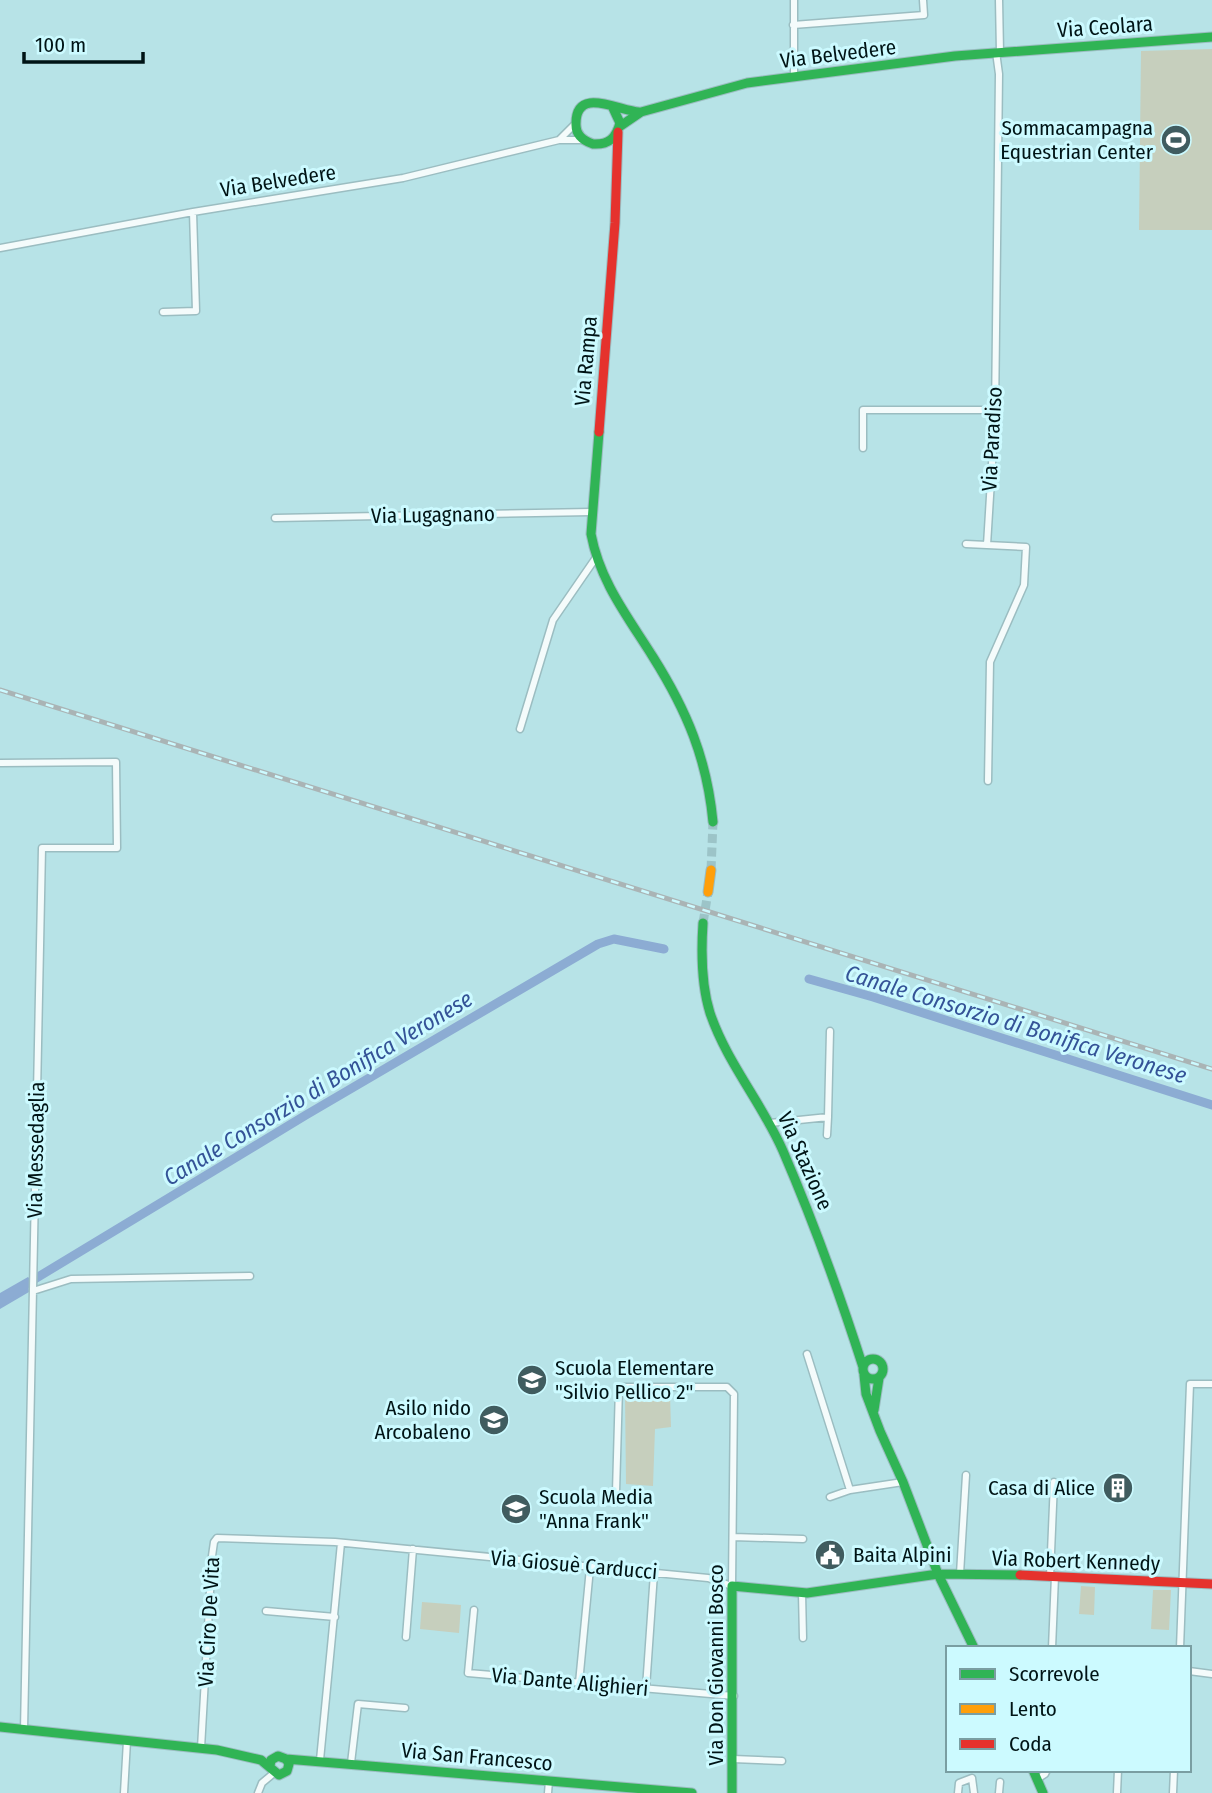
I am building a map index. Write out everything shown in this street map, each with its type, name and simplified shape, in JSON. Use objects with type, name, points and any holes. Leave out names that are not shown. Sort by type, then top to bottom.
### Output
[{"type":"street","points":[[794,0],[794,76]]},
{"type":"street","points":[[793,24],[924,15],[923,0]]},
{"type":"street","name":"Via Paradiso","points":[[987,545],[995,410],[999,0]]},
{"type":"street","name":"Via Ceolara","points":[[998,52],[1212,37]]},
{"type":"street","name":"Via Belvedere","points":[[559,140],[576,123],[581,109],[592,102],[603,102],[613,108],[641,112],[747,83],[998,52]]},
{"type":"street","points":[[613,108],[619,118],[619,130]]},
{"type":"street","name":"Via Belvedere","points":[[0,248],[192,212],[402,178],[559,140],[583,140],[598,145],[611,141],[619,130],[641,112]]},
{"type":"street","points":[[576,123],[577,132],[583,140]]},
{"type":"street","name":"Via Rampa","points":[[619,130],[591,534],[595,559],[603,580],[659,667],[696,734],[709,781],[713,822]]},
{"type":"street","points":[[598,145],[606,150],[616,165]]},
{"type":"street","points":[[163,312],[196,310],[192,212]]},
{"type":"street","points":[[863,448],[863,410],[995,410]]},
{"type":"street","name":"Via Lugagnano","points":[[275,518],[591,512]]},
{"type":"street","points":[[966,544],[1026,547],[1024,585],[990,662],[988,781]]},
{"type":"street","points":[[520,729],[553,620],[595,559]]},
{"type":"street","name":"Via Messedaglia","points":[[0,764],[116,762],[117,848],[41,848],[24,1730]]},
{"type":"street","points":[[708,892],[711,870]]},
{"type":"street","name":"Via Stazione","points":[[703,923],[702,964],[710,1014],[724,1044],[770,1123],[825,1249],[864,1371],[866,1394],[938,1574],[973,1646]]},
{"type":"street","points":[[827,1135],[830,1031]]},
{"type":"street","points":[[770,1123],[828,1117]]},
{"type":"street","points":[[33,1291],[71,1279],[250,1276]]},
{"type":"street","name":"Via Stazione","points":[[851,1331],[873,1359],[883,1365],[874,1412]]},
{"type":"street","points":[[807,1354],[850,1490]]},
{"type":"street","points":[[873,1359],[867,1361],[864,1371],[873,1380],[879,1378]]},
{"type":"street","points":[[1180,1646],[1190,1384],[1212,1384]]},
{"type":"street","name":"Via Don Giovanni Bosco","points":[[615,1492],[619,1387],[727,1387],[733,1394],[732,1793]]},
{"type":"street","points":[[960,1574],[966,1475]]},
{"type":"street","points":[[830,1497],[850,1490],[903,1482]]},
{"type":"street","points":[[1052,1646],[1054,1482]]},
{"type":"street","name":"Via Ciro De Vita","points":[[201,1748],[214,1542],[222,1537],[341,1543]]},
{"type":"street","name":"Via Don Giovanni Bosco","points":[[733,1537],[803,1539]]},
{"type":"street","points":[[318,1760],[341,1543]]},
{"type":"street","name":"Via Giosuè Carducci","points":[[341,1543],[708,1578],[733,1586]]},
{"type":"street","points":[[406,1637],[413,1549]]},
{"type":"street","points":[[579,1682],[590,1567]]},
{"type":"street","points":[[646,1688],[654,1573]]},
{"type":"street","name":"Via Robert Kennedy","points":[[733,1586],[802,1592],[938,1574],[1052,1576],[1212,1584]]},
{"type":"street","points":[[802,1592],[803,1638]]},
{"type":"street","name":"Via Dante Alighieri","points":[[474,1610],[468,1673],[734,1696]]},
{"type":"street","points":[[266,1611],[335,1617]]},
{"type":"street","points":[[1191,1671],[1212,1674]]},
{"type":"street","points":[[351,1763],[358,1704],[405,1708]]},
{"type":"street","points":[[0,1727],[276,1756],[288,1763]]},
{"type":"street","points":[[124,1793],[127,1741]]},
{"type":"street","points":[[217,1750],[252,1757],[272,1770]]},
{"type":"street","points":[[258,1793],[272,1770],[271,1760],[276,1756]]},
{"type":"street","points":[[733,1759],[782,1761]]},
{"type":"street","name":"Via San Francesco","points":[[272,1770],[283,1774],[288,1763],[318,1760],[634,1791],[692,1793]]},
{"type":"street","points":[[1117,1793],[1118,1772]]},
{"type":"street","points":[[1173,1793],[1174,1772]]},
{"type":"street","points":[[1035,1775],[1043,1793]]},
{"type":"street","points":[[958,1793],[959,1783],[972,1779],[974,1793]]},
{"type":"street","points":[[548,1793],[549,1781]]},
{"type":"street","points":[[999,1782],[999,1793]]},
{"type":"green space","name":"Sommacampagna Equestrian Center","points":[[1212,49],[1212,230],[1139,230],[1141,51]]},
{"type":"green space","points":[[625,1394],[670,1394],[671,1427],[655,1429],[653,1486],[626,1484]]},
{"type":"green space","points":[[1081,1586],[1095,1587],[1094,1615],[1079,1614]]},
{"type":"green space","points":[[1153,1590],[1171,1590],[1169,1630],[1151,1629]]},
{"type":"green space","points":[[422,1602],[461,1605],[459,1633],[420,1629]]},
{"type":"water","points":[[28,1277],[29,1292],[0,1309],[0,1293]]},
{"type":"waterway","name":"Canale Consorzio di Bonifica Veronese","points":[[0,1300],[306,1115],[598,944],[614,939],[664,949]]},
{"type":"waterway","name":"Canale Consorzio di Bonifica Veronese","points":[[809,979],[1212,1105]]},
{"type":"tunnel","points":[[711,870],[713,822]]},
{"type":"tunnel","points":[[703,923],[708,892]]},
{"type":"railway","points":[[0,690],[1212,1069]]},
{"type":"traffic: fast","points":[[619,127],[641,112],[747,83],[955,56],[1212,37]]},
{"type":"traffic: fast","points":[[613,108],[620,123],[611,140],[593,144],[579,135],[576,129],[578,113],[583,106],[590,103],[639,112]]},
{"type":"traffic: fast","points":[[599,432],[591,534],[595,551],[616,598],[665,677],[694,736],[706,777],[713,822]]},
{"type":"traffic: fast","points":[[703,923],[702,968],[710,1013],[726,1049],[783,1151],[826,1258],[863,1367]]},
{"type":"traffic: fast","points":[[869,1359],[877,1359],[883,1369],[877,1379],[869,1379],[863,1373],[863,1365],[869,1359]]},
{"type":"traffic: fast","points":[[864,1375],[866,1394],[880,1431],[903,1482],[938,1574],[973,1646]]},
{"type":"traffic: fast","points":[[874,1410],[879,1378]]},
{"type":"traffic: fast","points":[[732,1793],[732,1586],[807,1593],[938,1574],[1020,1575]]},
{"type":"traffic: fast","points":[[0,1727],[217,1750],[261,1760],[279,1775],[287,1771],[289,1764],[286,1759],[278,1756],[271,1760],[270,1766]]},
{"type":"traffic: fast","points":[[286,1759],[692,1793]]},
{"type":"traffic: fast","points":[[1034,1772],[1043,1793]]},
{"type":"traffic: slow","points":[[708,892],[711,870]]},
{"type":"traffic: jam","points":[[599,432],[615,223],[618,132]]},
{"type":"traffic: jam","points":[[1020,1575],[1212,1584]]},
{"type":"place","name":"Sommacampagna Equestrian Center","points":[[1176,140]]},
{"type":"place","name":"Scuola Elementare \"Silvio Pellico 2\"","points":[[532,1380]]},
{"type":"place","name":"Asilo nido Arcobaleno","points":[[494,1420]]},
{"type":"place","name":"Casa di Alice","points":[[1118,1488]]},
{"type":"place","name":"Scuola Media \"Anna Frank\"","points":[[516,1509]]},
{"type":"place","name":"Baita Alpini","points":[[830,1555]]}]
